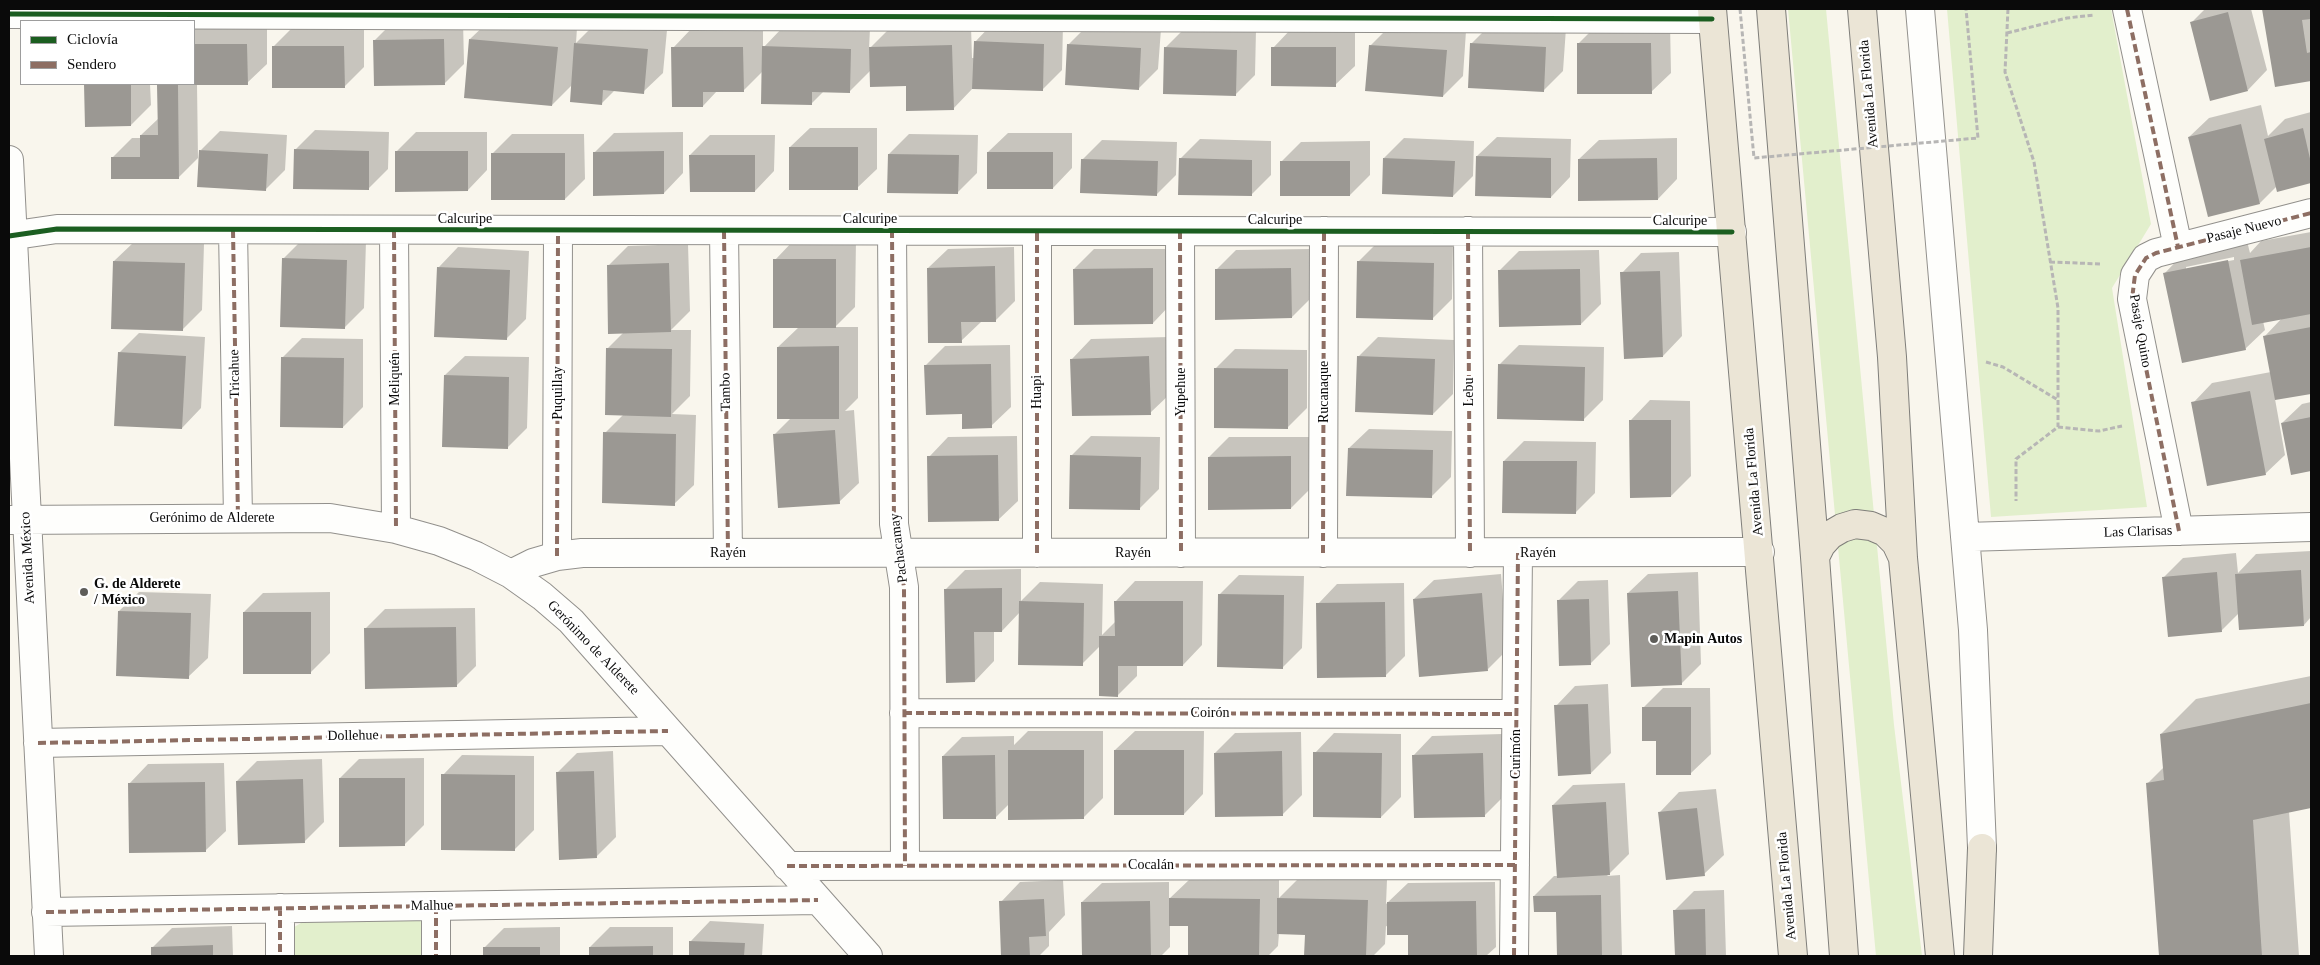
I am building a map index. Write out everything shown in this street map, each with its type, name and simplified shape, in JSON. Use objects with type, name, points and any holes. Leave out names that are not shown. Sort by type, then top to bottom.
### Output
[{"type":"main road","points":[[1771,9],[1815,557],[1844,956]]},
{"type":"main road","name":"Avenida La Florida","points":[[1862,9],[1892,357],[1903,558],[1940,956]]},
{"type":"main road","name":"Avenida La Florida","points":[[1712,14],[1760,552],[1793,956]]},
{"type":"main road","points":[[1815,557],[1821,544],[1830,535],[1842,528],[1855,524],[1871,526],[1885,532],[1896,543],[1903,558]]},
{"type":"main road","points":[[1978,956],[1982,848]]},
{"type":"main road","points":[[1829,956],[1837,871]]},
{"type":"street","points":[[1920,9],[1965,537],[1976,686],[1982,848]]},
{"type":"street","points":[[2127,10],[2178,247],[2156,253],[2146,258],[2140,266]]},
{"type":"street","points":[[9,14],[432,12],[1712,14]]},
{"type":"street","name":"Avenida México","points":[[9,160],[17,520],[38,743],[49,956]]},
{"type":"street","name":"Pasaje Nuevo","points":[[2178,247],[2311,214]]},
{"type":"street","name":"Calcuripe","points":[[11,235],[57,229],[1732,232]]},
{"type":"street","name":"Tricahue","points":[[233,230],[238,518]]},
{"type":"street","name":"Meliquén","points":[[394,230],[396,529]]},
{"type":"street","name":"Puquillay","points":[[558,230],[558,556]]},
{"type":"street","name":"Tambo","points":[[724,230],[728,553]]},
{"type":"street","name":"Pachacamay","points":[[892,230],[894,524],[904,587],[905,866]]},
{"type":"street","name":"Huapi","points":[[1037,231],[1037,553]]},
{"type":"street","name":"Yupehue","points":[[1180,231],[1181,553]]},
{"type":"street","name":"Rucanaque","points":[[1323,553],[1324,231]]},
{"type":"street","name":"Lebu","points":[[1468,232],[1470,553]]},
{"type":"street","name":"Pasaje Quino","points":[[2140,266],[2135,275],[2132,299],[2179,531]]},
{"type":"street","name":"Gerónimo de Alderete","points":[[17,520],[330,518],[396,529],[439,541],[476,556],[511,574],[542,596],[571,621],[868,956]]},
{"type":"street","name":"Las Clarisas","points":[[1965,537],[2311,527]]},
{"type":"street","name":"Rayén","points":[[511,574],[532,563],[558,556],[582,553],[1760,552]]},
{"type":"street","name":"Curimón","points":[[1514,956],[1518,553]]},
{"type":"street","name":"Coirón","points":[[904,713],[1516,714]]},
{"type":"street","name":"Dollehue","points":[[38,743],[668,731]]},
{"type":"street","name":"Cocalán","points":[[787,866],[1515,865]]},
{"type":"street","name":"Malhue","points":[[46,912],[818,900]]},
{"type":"street","points":[[436,906],[436,956]]},
{"type":"street","points":[[280,908],[280,956]]},
{"type":"path","points":[[1740,9],[1754,158],[1978,138],[1966,9]]},
{"type":"path","points":[[2008,9],[2005,72],[2034,162],[2058,308],[2058,427]]},
{"type":"path","points":[[2007,33],[2067,18],[2127,10]]},
{"type":"path","points":[[2050,262],[2140,266]]},
{"type":"path","points":[[1949,351],[2003,367],[2058,400]]},
{"type":"path","points":[[2016,536],[2016,459],[2058,427],[2099,431],[2157,420]]},
{"type":"green space","points":[[1788,9],[1826,9],[1894,725],[1922,956],[1876,956]]},
{"type":"green space","points":[[1947,9],[2111,9],[2151,224],[2112,288],[2147,507],[1991,517]]},
{"type":"green space","points":[[414,916],[424,924],[425,956],[291,956],[291,929],[311,917]]},
{"type":"building","points":[[2262,9],[2311,9],[2311,19],[2302,20],[2307,53],[2311,52],[2311,81],[2275,87]]},
{"type":"building","points":[[2228,12],[2248,91],[2210,101],[2190,22]]},
{"type":"building","points":[[444,39],[445,85],[374,86],[373,40]]},
{"type":"building","points":[[469,39],[558,47],[552,106],[464,98]]},
{"type":"building","points":[[974,41],[1044,44],[1043,91],[972,89]]},
{"type":"building","points":[[574,43],[648,49],[644,94],[603,90],[602,105],[570,102]]},
{"type":"building","points":[[1470,43],[1546,47],[1544,92],[1468,88]]},
{"type":"building","points":[[1577,43],[1651,43],[1652,94],[1577,94]]},
{"type":"building","points":[[195,44],[247,44],[248,85],[195,85]]},
{"type":"building","points":[[1067,44],[1141,48],[1139,90],[1065,85]]},
{"type":"building","points":[[952,45],[954,110],[906,111],[906,86],[870,87],[869,47]]},
{"type":"building","points":[[1369,45],[1447,50],[1443,97],[1365,91]]},
{"type":"building","points":[[272,46],[344,46],[345,88],[272,88]]},
{"type":"building","points":[[762,46],[851,49],[850,93],[812,92],[812,105],[761,104]]},
{"type":"building","points":[[671,47],[743,47],[744,92],[703,92],[703,107],[672,107]]},
{"type":"building","points":[[1164,47],[1237,50],[1236,96],[1163,94]]},
{"type":"building","points":[[1271,47],[1336,47],[1336,87],[1271,86]]},
{"type":"building","points":[[84,85],[131,85],[131,126],[85,127]]},
{"type":"building","points":[[157,85],[178,85],[179,179],[111,179],[111,157],[140,157],[140,135],[158,135]]},
{"type":"building","points":[[2241,124],[2260,204],[2208,217],[2188,137]]},
{"type":"building","points":[[2303,128],[2311,163],[2311,183],[2277,192],[2264,139]]},
{"type":"building","points":[[789,147],[858,147],[858,190],[789,190]]},
{"type":"building","points":[[294,149],[369,151],[369,190],[293,189]]},
{"type":"building","points":[[199,150],[268,154],[266,191],[197,187]]},
{"type":"building","points":[[395,151],[468,151],[468,191],[395,192]]},
{"type":"building","points":[[664,151],[664,194],[593,196],[593,152]]},
{"type":"building","points":[[987,152],[1053,152],[1053,189],[987,189]]},
{"type":"building","points":[[491,153],[565,153],[565,200],[491,200]]},
{"type":"building","points":[[888,154],[959,155],[958,194],[887,193]]},
{"type":"building","points":[[689,155],[755,155],[755,192],[690,192]]},
{"type":"building","points":[[1476,156],[1551,158],[1551,198],[1475,196]]},
{"type":"building","points":[[1179,158],[1252,160],[1252,196],[1178,195]]},
{"type":"building","points":[[1383,158],[1455,161],[1453,197],[1382,194]]},
{"type":"building","points":[[1657,158],[1658,200],[1578,201],[1578,159]]},
{"type":"building","points":[[1081,159],[1158,161],[1157,196],[1080,193]]},
{"type":"building","points":[[1280,161],[1350,161],[1350,196],[1280,196]]},
{"type":"building","points":[[2311,247],[2311,314],[2252,325],[2240,260]]},
{"type":"building","points":[[282,258],[347,260],[345,329],[280,327]]},
{"type":"building","points":[[773,259],[836,259],[836,328],[773,328]]},
{"type":"building","points":[[2228,260],[2246,350],[2182,363],[2163,273]]},
{"type":"building","points":[[113,261],[185,263],[183,331],[111,329]]},
{"type":"building","points":[[1357,261],[1434,263],[1433,320],[1356,318]]},
{"type":"building","points":[[669,263],[671,332],[608,334],[607,265]]},
{"type":"building","points":[[995,266],[996,322],[961,322],[962,343],[928,343],[927,268]]},
{"type":"building","points":[[437,267],[510,270],[507,340],[434,337]]},
{"type":"building","points":[[1153,268],[1153,324],[1074,325],[1073,269]]},
{"type":"building","points":[[1291,268],[1292,318],[1215,320],[1215,269]]},
{"type":"building","points":[[1580,269],[1581,325],[1499,327],[1498,270]]},
{"type":"building","points":[[1660,271],[1663,357],[1624,359],[1620,272]]},
{"type":"building","points":[[2311,327],[2311,394],[2275,400],[2263,336]]},
{"type":"building","points":[[839,346],[839,419],[777,419],[777,347]]},
{"type":"building","points":[[606,348],[672,349],[671,417],[605,415]]},
{"type":"building","points":[[118,352],[186,356],[182,429],[114,426]]},
{"type":"building","points":[[1149,356],[1151,415],[1072,416],[1070,359]]},
{"type":"building","points":[[1357,356],[1435,359],[1433,415],[1355,412]]},
{"type":"building","points":[[281,357],[344,358],[343,428],[280,427]]},
{"type":"building","points":[[991,364],[992,428],[962,429],[962,414],[926,415],[924,365]]},
{"type":"building","points":[[1498,364],[1585,367],[1584,421],[1497,419]]},
{"type":"building","points":[[1214,368],[1288,369],[1288,429],[1214,428]]},
{"type":"building","points":[[444,375],[509,377],[508,449],[442,447]]},
{"type":"building","points":[[2250,391],[2266,475],[2207,486],[2191,402]]},
{"type":"building","points":[[2311,417],[2311,471],[2291,475],[2281,423]]},
{"type":"building","points":[[1629,420],[1671,420],[1671,497],[1630,498]]},
{"type":"building","points":[[835,430],[840,504],[778,508],[773,434]]},
{"type":"building","points":[[603,432],[676,434],[675,506],[602,503]]},
{"type":"building","points":[[1348,448],[1433,450],[1432,498],[1346,496]]},
{"type":"building","points":[[998,455],[999,521],[928,522],[927,456]]},
{"type":"building","points":[[1070,455],[1141,457],[1140,510],[1069,509]]},
{"type":"building","points":[[1291,456],[1291,509],[1208,510],[1208,457]]},
{"type":"building","points":[[1503,461],[1577,461],[1576,514],[1502,513]]},
{"type":"building","points":[[2301,570],[2304,626],[2239,630],[2235,574]]},
{"type":"building","points":[[2217,572],[2222,632],[2168,637],[2162,577]]},
{"type":"building","points":[[1002,588],[1002,632],[974,632],[975,682],[946,683],[944,589]]},
{"type":"building","name":"Mapin Autos","points":[[1678,591],[1682,685],[1631,687],[1627,593]]},
{"type":"building","points":[[1482,593],[1488,671],[1419,677],[1413,599]]},
{"type":"building","points":[[1218,594],[1284,595],[1283,669],[1217,667]]},
{"type":"building","points":[[1589,599],[1591,665],[1559,666],[1557,600]]},
{"type":"building","points":[[1019,601],[1084,603],[1083,666],[1018,665]]},
{"type":"building","points":[[1114,601],[1183,601],[1183,666],[1118,666],[1118,697],[1099,696],[1099,636],[1115,636]]},
{"type":"building","points":[[1385,602],[1386,677],[1317,678],[1316,603]]},
{"type":"building","points":[[118,611],[191,613],[189,679],[116,676]]},
{"type":"building","points":[[243,612],[311,612],[311,674],[243,674]]},
{"type":"building","points":[[456,627],[457,687],[365,689],[364,628]]},
{"type":"building","points":[[2311,703],[2311,808],[2253,820],[2262,956],[2159,956],[2146,783],[2164,780],[2160,734]]},
{"type":"building","points":[[1588,704],[1591,774],[1558,776],[1554,705]]},
{"type":"building","points":[[1642,707],[1691,707],[1691,775],[1656,775],[1656,741],[1642,741]]},
{"type":"building","points":[[1008,750],[1084,750],[1084,819],[1008,820]]},
{"type":"building","points":[[1114,750],[1184,750],[1184,815],[1114,815]]},
{"type":"building","points":[[1282,751],[1283,816],[1215,817],[1214,753]]},
{"type":"building","points":[[1313,752],[1382,753],[1381,818],[1313,817]]},
{"type":"building","points":[[1483,753],[1485,817],[1414,818],[1412,755]]},
{"type":"building","points":[[995,755],[996,819],[943,819],[942,756]]},
{"type":"building","points":[[594,771],[597,858],[559,860],[556,772]]},
{"type":"building","points":[[441,774],[515,775],[515,851],[441,850]]},
{"type":"building","points":[[339,778],[405,778],[405,846],[339,847]]},
{"type":"building","points":[[303,779],[305,843],[238,845],[236,781]]},
{"type":"building","points":[[205,782],[206,852],[129,853],[128,783]]},
{"type":"building","points":[[1606,802],[1610,875],[1557,878],[1552,805]]},
{"type":"building","points":[[1697,808],[1705,876],[1666,880],[1658,812]]},
{"type":"building","points":[[1601,895],[1602,956],[1557,956],[1556,912],[1534,912],[1533,896]]},
{"type":"building","points":[[1169,898],[1260,899],[1259,956],[1188,956],[1188,926],[1169,926]]},
{"type":"building","points":[[1277,898],[1368,900],[1366,956],[1304,956],[1305,935],[1277,934]]},
{"type":"building","points":[[1044,899],[1046,936],[1029,937],[1030,956],[1001,956],[999,901]]},
{"type":"building","points":[[1150,901],[1151,956],[1082,956],[1081,902]]},
{"type":"building","points":[[1476,901],[1477,956],[1408,956],[1408,935],[1387,935],[1387,902]]},
{"type":"building","points":[[1705,909],[1706,956],[1675,956],[1673,910]]},
{"type":"building","points":[[689,941],[745,943],[744,956],[689,956]]},
{"type":"building","points":[[213,945],[213,956],[151,956],[151,947]]},
{"type":"building","points":[[653,946],[653,956],[589,956],[589,947]]},
{"type":"building","points":[[483,947],[540,947],[540,956],[483,956]]},
{"type":"marked path","points":[[2127,9],[2178,247]]},
{"type":"marked path","points":[[2179,531],[2132,299],[2135,275],[2146,258],[2156,253],[2311,213]]},
{"type":"marked path","points":[[233,230],[238,518]]},
{"type":"marked path","points":[[394,230],[396,529]]},
{"type":"marked path","points":[[557,556],[558,230]]},
{"type":"marked path","points":[[892,230],[894,524],[904,587],[905,866]]},
{"type":"marked path","points":[[724,231],[728,553]]},
{"type":"marked path","points":[[1037,231],[1037,553]]},
{"type":"marked path","points":[[1180,231],[1181,553]]},
{"type":"marked path","points":[[1323,553],[1324,231]]},
{"type":"marked path","points":[[1468,231],[1470,553]]},
{"type":"marked path","points":[[1514,956],[1518,553]]},
{"type":"marked path","points":[[904,713],[1516,714]]},
{"type":"marked path","points":[[38,743],[668,731]]},
{"type":"marked path","points":[[787,866],[1515,865]]},
{"type":"marked path","points":[[46,912],[818,900]]},
{"type":"marked path","points":[[436,906],[436,956]]},
{"type":"marked path","points":[[280,908],[280,956]]},
{"type":"cycle path","points":[[9,14],[1712,19]]},
{"type":"cycle path","points":[[9,236],[57,229],[1732,232]]},
{"type":"place","name":"G. de Alderete / México","points":[[84,592]]},
{"type":"place","name":"Mapin Autos","points":[[1654,639]]}]
